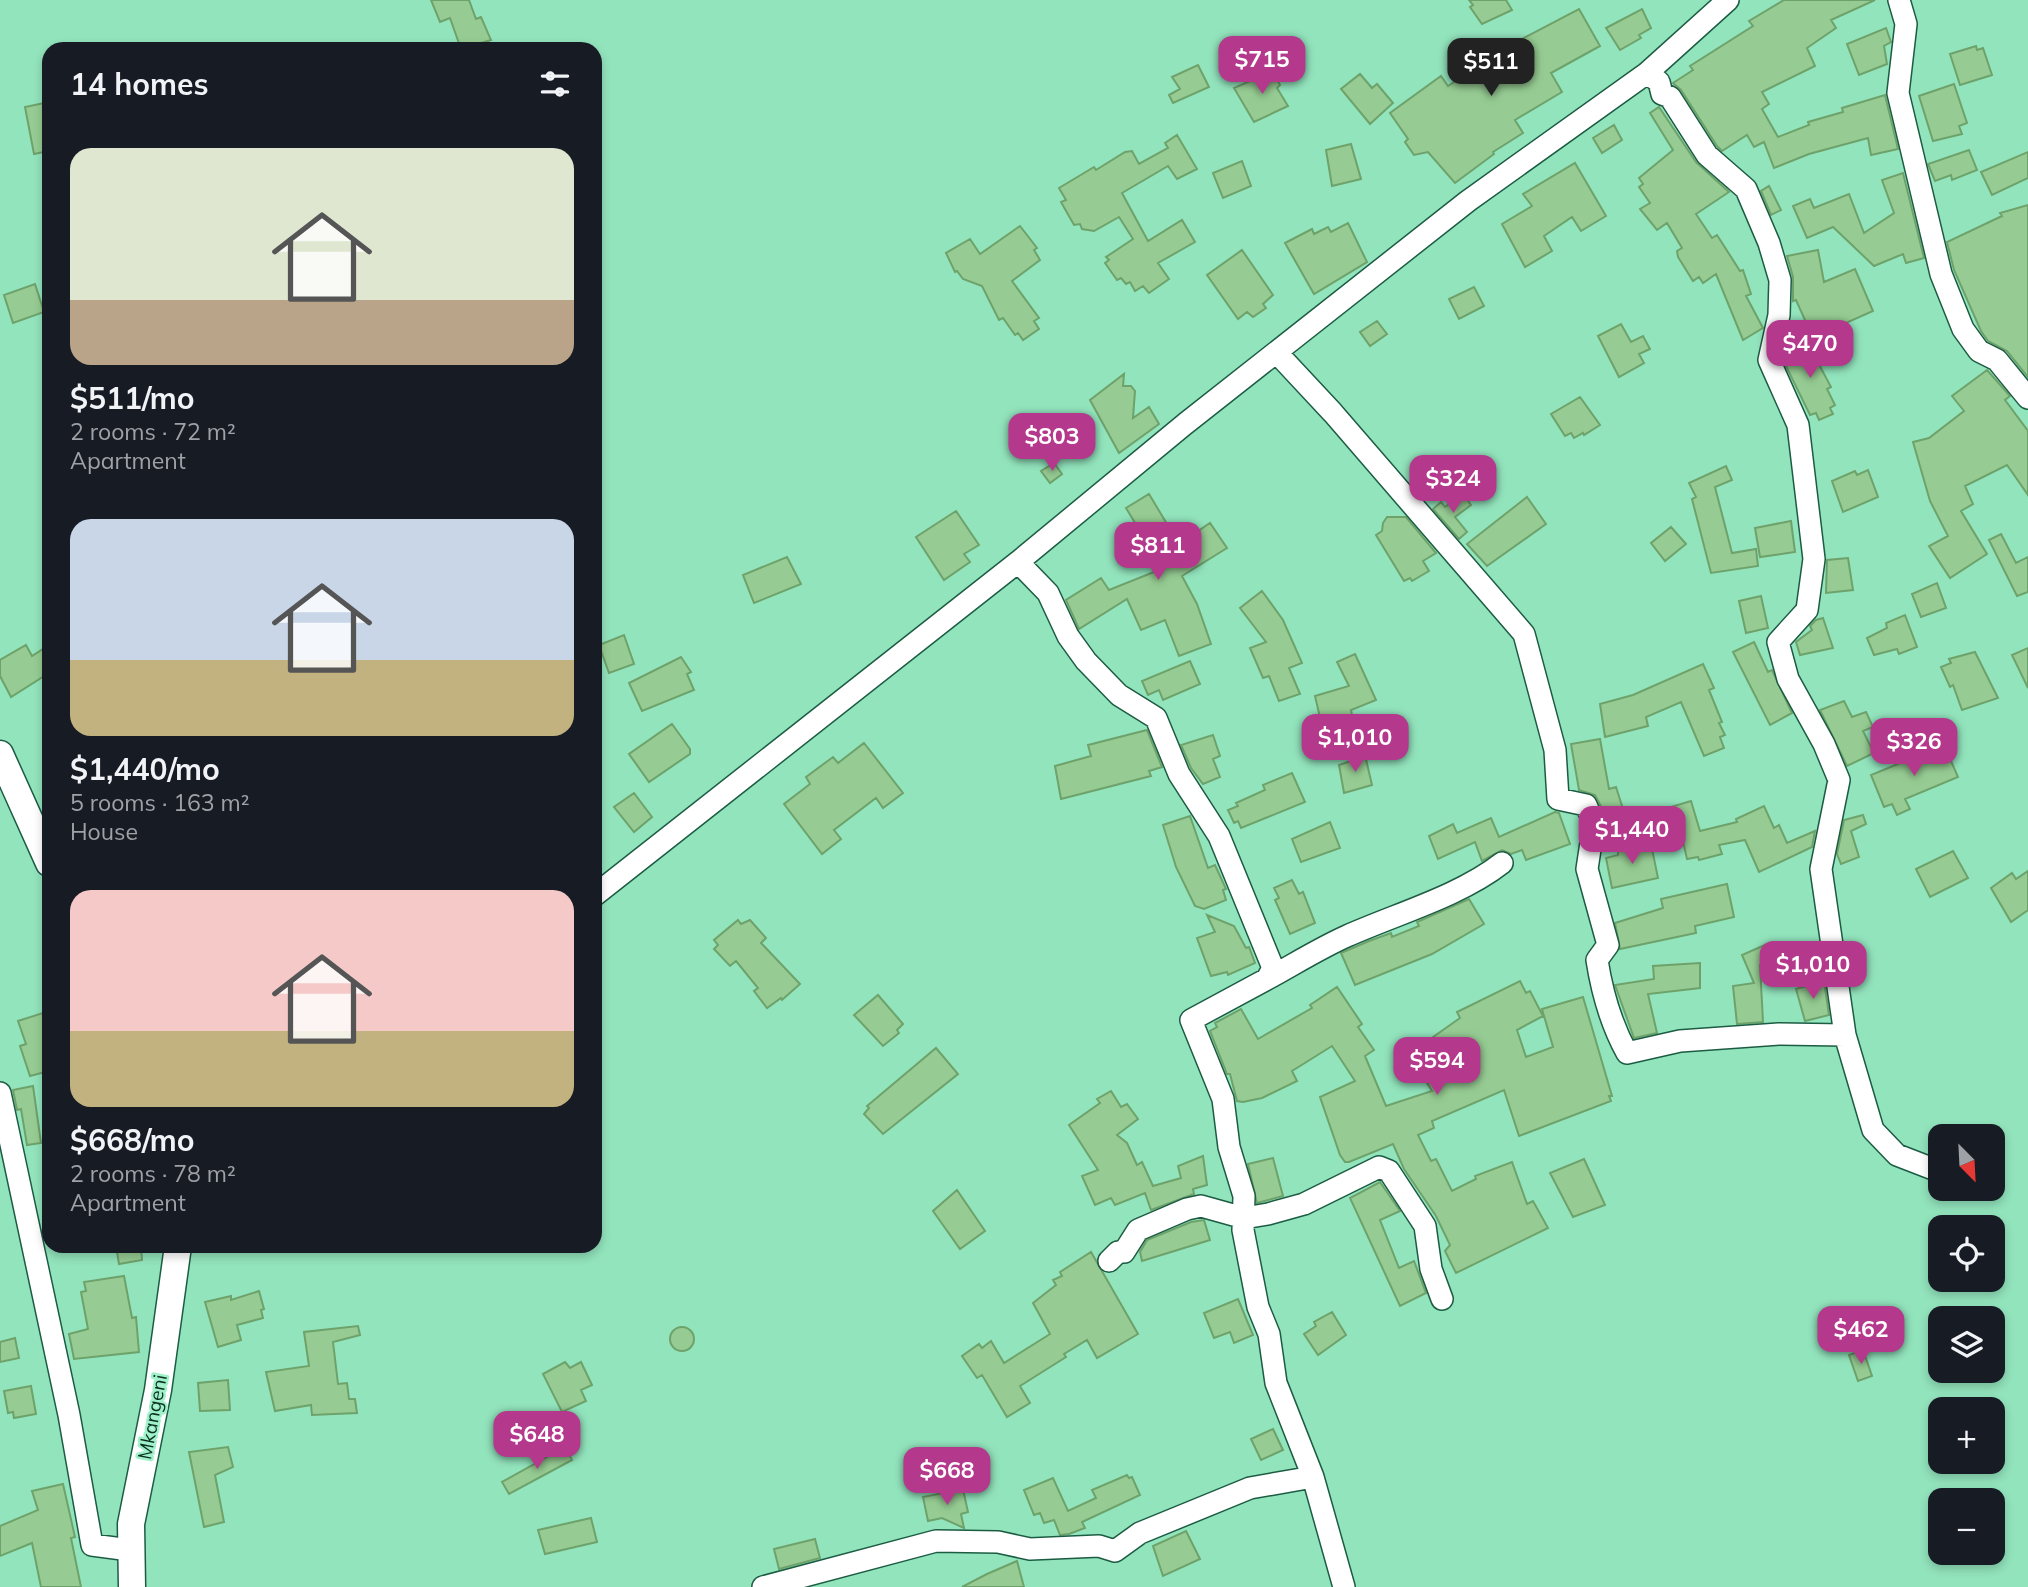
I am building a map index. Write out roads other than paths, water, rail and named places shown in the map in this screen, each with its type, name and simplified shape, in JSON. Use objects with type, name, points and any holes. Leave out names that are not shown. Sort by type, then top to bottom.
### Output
[{"type":"street","points":[[602,889],[1018,562],[1185,424],[1468,201],[1647,73],[1728,0]]},
{"type":"street","points":[[1899,0],[1906,24],[1898,93],[1941,274],[1963,329],[1979,351],[1997,360],[2028,398]]},
{"type":"street","points":[[1647,73],[1659,82],[1662,94],[1670,97],[1707,155],[1746,188],[1769,243],[1780,280],[1779,315],[1769,360],[1798,425],[1814,559],[1807,610],[1778,642],[1788,679],[1824,744],[1839,780],[1821,869],[1845,1035],[1873,1130],[1897,1155],[1928,1167]]},
{"type":"street","points":[[1277,353],[1334,413],[1524,634],[1555,750],[1558,799],[1586,805],[1594,823],[1587,869],[1608,945],[1597,960],[1613,1023],[1627,1053],[1680,1041],[1779,1034],[1845,1035]]},
{"type":"street","points":[[1018,562],[1048,593],[1068,636],[1086,661],[1119,695],[1156,718],[1179,774],[1219,836],[1244,891],[1273,968],[1267,979]]},
{"type":"street","points":[[0,754],[42,847]]},
{"type":"street","points":[[1344,1587],[1313,1477],[1276,1383],[1269,1334],[1256,1294],[1244,1218],[1244,1196],[1229,1147],[1223,1099],[1191,1020],[1346,936],[1396,918],[1478,879],[1502,863]]},
{"type":"street","points":[[0,1093],[69,1415],[92,1545],[130,1550]]},
{"type":"street","points":[[1109,1261],[1118,1252],[1124,1252],[1138,1230],[1187,1209],[1201,1206],[1244,1218],[1304,1204],[1379,1167],[1389,1171],[1425,1226],[1431,1247],[1431,1269],[1442,1299]]},
{"type":"street","name":"Mkangeni","points":[[132,1587],[131,1524],[159,1390],[177,1253]]},
{"type":"street","points":[[763,1587],[936,1541],[998,1542],[1030,1549],[1099,1546],[1115,1551],[1140,1534],[1250,1488],[1313,1477]]}]
